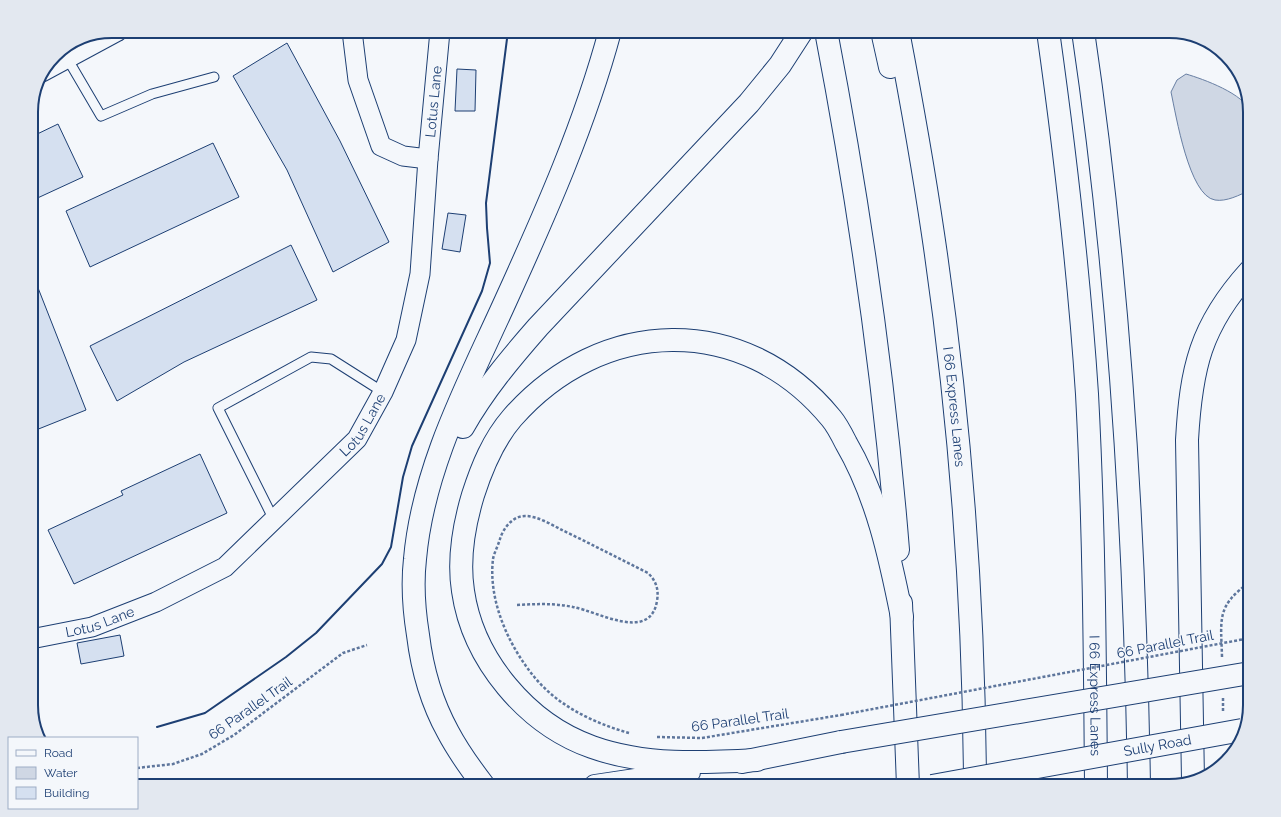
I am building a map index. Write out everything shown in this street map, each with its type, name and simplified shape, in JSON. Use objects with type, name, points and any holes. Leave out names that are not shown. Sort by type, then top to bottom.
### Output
[{"type":"highway","points":[[479,779],[447,731],[425,672],[415,612],[415,559],[423,504],[446,436],[539,228],[582,121],[608,38]]},
{"type":"highway","points":[[423,504],[460,431],[489,385],[538,327],[749,103],[780,65],[797,38]]},
{"type":"highway","points":[[827,38],[856,193],[874,316],[890,452],[902,617],[908,779]]},
{"type":"highway","points":[[884,38],[890,68],[923,169]]},
{"type":"highway","name":"I 66 Express Lanes","points":[[899,38],[923,169],[942,298],[965,539],[972,658],[975,779]]},
{"type":"highway","name":"I 66 Express Lanes","points":[[1049,38],[1073,228],[1086,393],[1094,558],[1096,779]]},
{"type":"highway","points":[[1084,38],[1111,254],[1128,463],[1137,678],[1139,779]]},
{"type":"highway","points":[[1193,774],[1187,440],[1190,394],[1194,369],[1210,327],[1234,289],[1243,279]]},
{"type":"highway","points":[[757,760],[708,763],[664,762],[626,757],[590,747],[556,729],[530,710],[499,678],[474,632],[463,592],[461,558],[466,519],[483,464],[516,414],[538,393],[568,371],[592,358],[640,343],[690,339],[714,343],[752,355],[798,384],[833,419],[857,461],[876,509],[890,559],[902,617]]},
{"type":"highway","points":[[639,779],[757,760],[841,742],[1243,674]]},
{"type":"highway","name":"Sully Road","points":[[971,779],[1238,731]]},
{"type":"street","points":[[353,38],[358,80],[381,146],[403,156],[428,159]]},
{"type":"street","name":"Lotus Lane","points":[[38,638],[92,627],[156,602],[225,567],[273,518],[357,439],[383,392],[406,340],[420,274],[428,159],[439,38]]},
{"type":"street","points":[[54,65],[103,39]]},
{"type":"lane","points":[[67,58],[101,116],[152,94],[214,77]]},
{"type":"lane","points":[[273,518],[218,408],[311,358],[330,359],[383,392]]},
{"type":"path","points":[[517,605],[542,603],[573,607],[627,623],[639,623],[648,618],[654,612],[658,589],[655,580],[648,573],[588,542],[540,519],[524,516],[513,520],[503,530],[493,558],[492,583],[500,619],[517,651],[536,679],[570,708],[599,723],[636,735]]},
{"type":"path","name":"66 Parallel Trail","points":[[651,737],[702,738],[841,715],[1243,639]]},
{"type":"path","name":"66 Parallel Trail","points":[[138,768],[173,764],[202,754],[234,735],[344,653],[367,645]]},
{"type":"water","points":[[1186,74],[1222,88],[1242,100],[1243,193],[1228,199],[1215,200],[1206,195],[1198,185],[1185,153],[1171,92],[1177,80]]},
{"type":"building","points":[[287,43],[340,141],[389,242],[333,272],[287,170],[233,76]]},
{"type":"building","points":[[457,69],[476,70],[475,111],[455,111]]},
{"type":"building","points":[[58,124],[83,177],[38,198],[38,134]]},
{"type":"building","points":[[213,143],[239,197],[90,267],[66,211]]},
{"type":"building","points":[[448,213],[466,215],[460,252],[442,249]]},
{"type":"building","points":[[291,245],[317,300],[184,362],[117,401],[90,346]]},
{"type":"building","points":[[38,288],[86,410],[38,429]]},
{"type":"building","points":[[200,454],[227,513],[74,584],[48,530],[123,495],[121,491]]},
{"type":"building","points":[[120,635],[124,656],[81,664],[77,643]]},
{"type":"wall","points":[[157,727],[205,713],[286,657],[316,633],[382,564],[391,547],[403,477],[412,446],[482,291],[490,263],[486,203],[507,38]]}]
